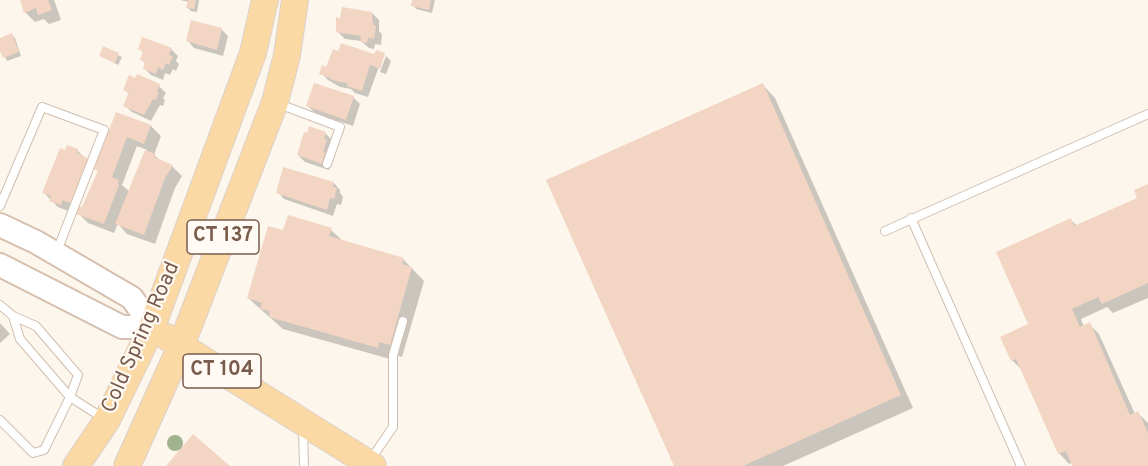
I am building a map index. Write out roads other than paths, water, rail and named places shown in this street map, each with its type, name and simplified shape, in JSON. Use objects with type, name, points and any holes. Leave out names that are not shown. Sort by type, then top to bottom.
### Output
[{"type":"main road","name":"Cold Spring Road","points":[[76,466],[107,420],[152,327],[253,53],[265,0]]},
{"type":"main road","name":"Cold Spring Road","points":[[127,466],[182,346],[275,102],[287,55],[295,0]]},
{"type":"main road","points":[[0,225],[57,253],[132,298],[152,327]]},
{"type":"main road","points":[[0,265],[122,327],[152,327]]},
{"type":"main road","name":"CT 104","points":[[152,327],[370,465]]},
{"type":"lane","points":[[275,102],[340,127],[327,164]]},
{"type":"lane","points":[[0,206],[42,107],[104,130],[57,253]]},
{"type":"lane","points":[[885,231],[1148,114]]},
{"type":"lane","points":[[911,218],[1021,466]]},
{"type":"lane","points":[[0,305],[13,316],[36,326],[78,375],[44,450],[33,453],[0,420]]},
{"type":"lane","points":[[13,316],[20,339],[70,397],[107,420]]},
{"type":"lane","points":[[370,465],[393,427],[393,355],[403,321]]},
{"type":"lane","points":[[303,422],[303,466]]}]
